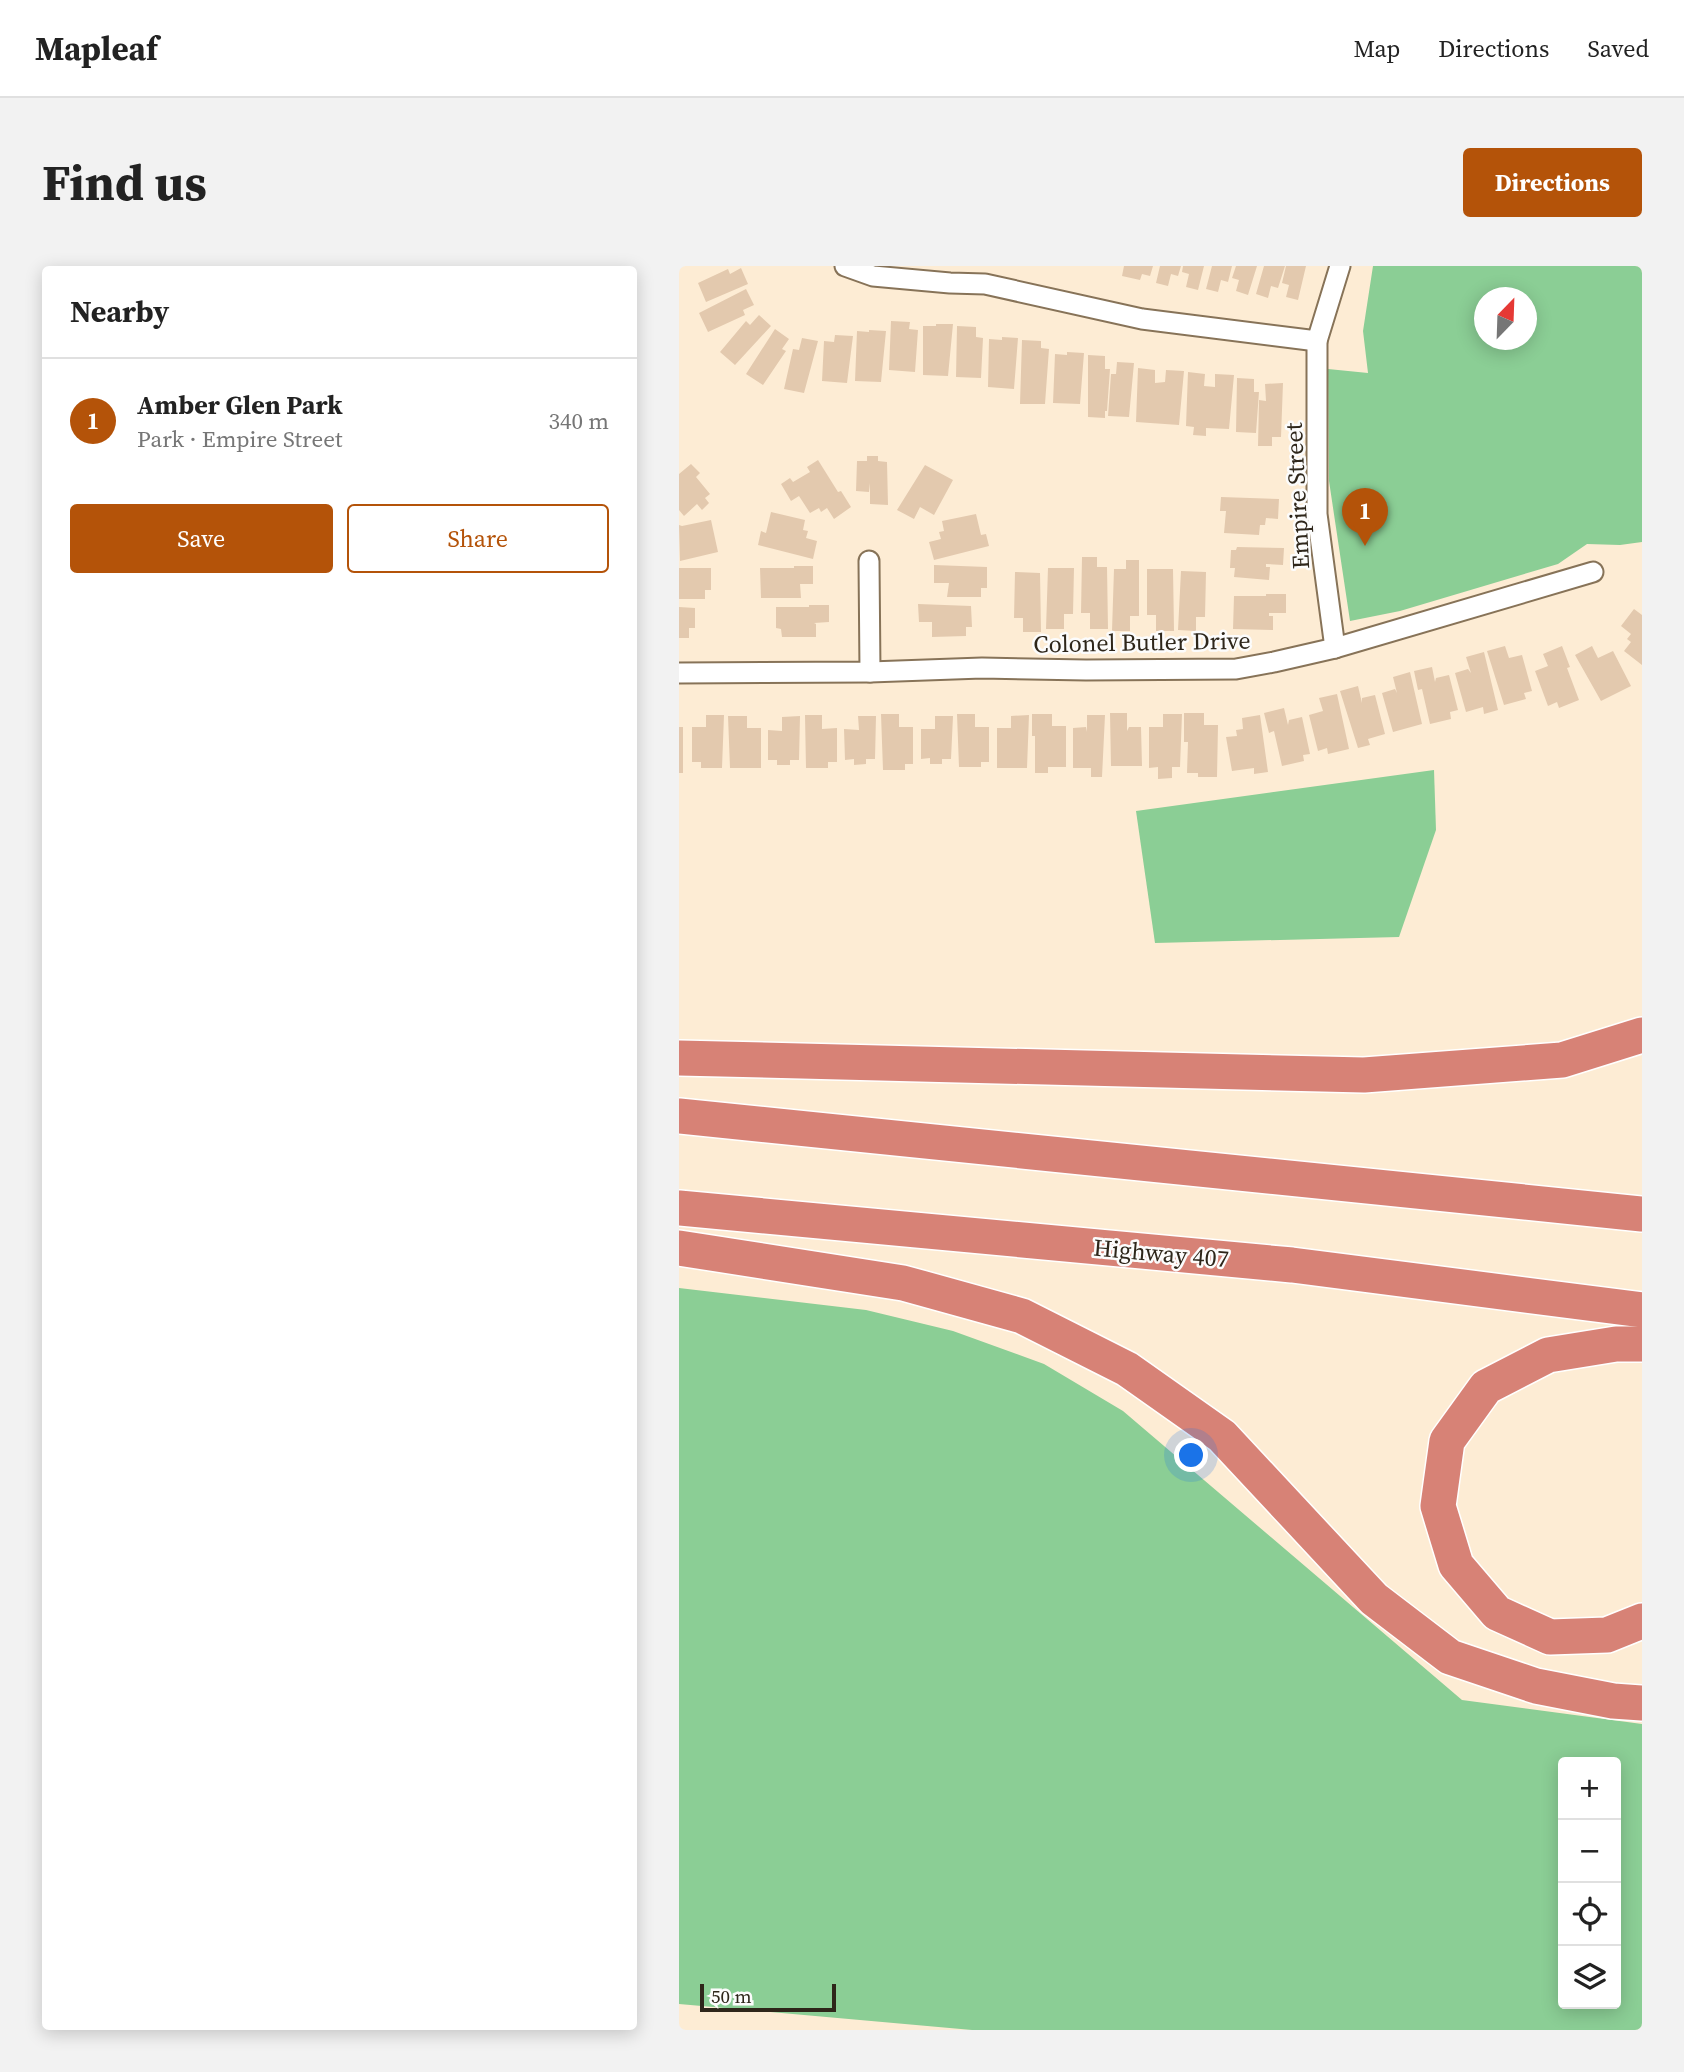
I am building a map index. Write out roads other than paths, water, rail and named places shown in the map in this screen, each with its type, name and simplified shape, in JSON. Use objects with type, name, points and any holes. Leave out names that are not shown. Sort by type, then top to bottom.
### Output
[{"type":"highway","points":[[679,1058],[1364,1075],[1562,1060],[1642,1035]]},
{"type":"highway","points":[[679,1116],[1642,1214]]},
{"type":"highway","name":"Highway 407","points":[[679,1208],[1292,1265],[1642,1310]]},
{"type":"highway","points":[[679,1248],[903,1283],[1022,1316],[1127,1369],[1222,1436],[1374,1599],[1450,1657],[1536,1686],[1613,1701],[1642,1703]]},
{"type":"highway","points":[[1642,1344],[1616,1344],[1548,1355],[1486,1387],[1447,1441],[1438,1506],[1457,1565],[1497,1613],[1550,1637],[1607,1636],[1642,1621]]},
{"type":"street","points":[[845,266],[873,276],[950,284],[985,284],[1142,319],[1317,341]]},
{"type":"street","name":"Empire Street","points":[[1335,648],[1317,514],[1317,341],[1340,266]]},
{"type":"street","points":[[869,561],[870,672]]},
{"type":"street","name":"Colonel Butler Drive","points":[[679,673],[870,672],[982,668],[1236,669],[1335,648],[1593,572]]},
{"type":"place","name":"Amber Glen Park","points":[[1365,546]]}]
